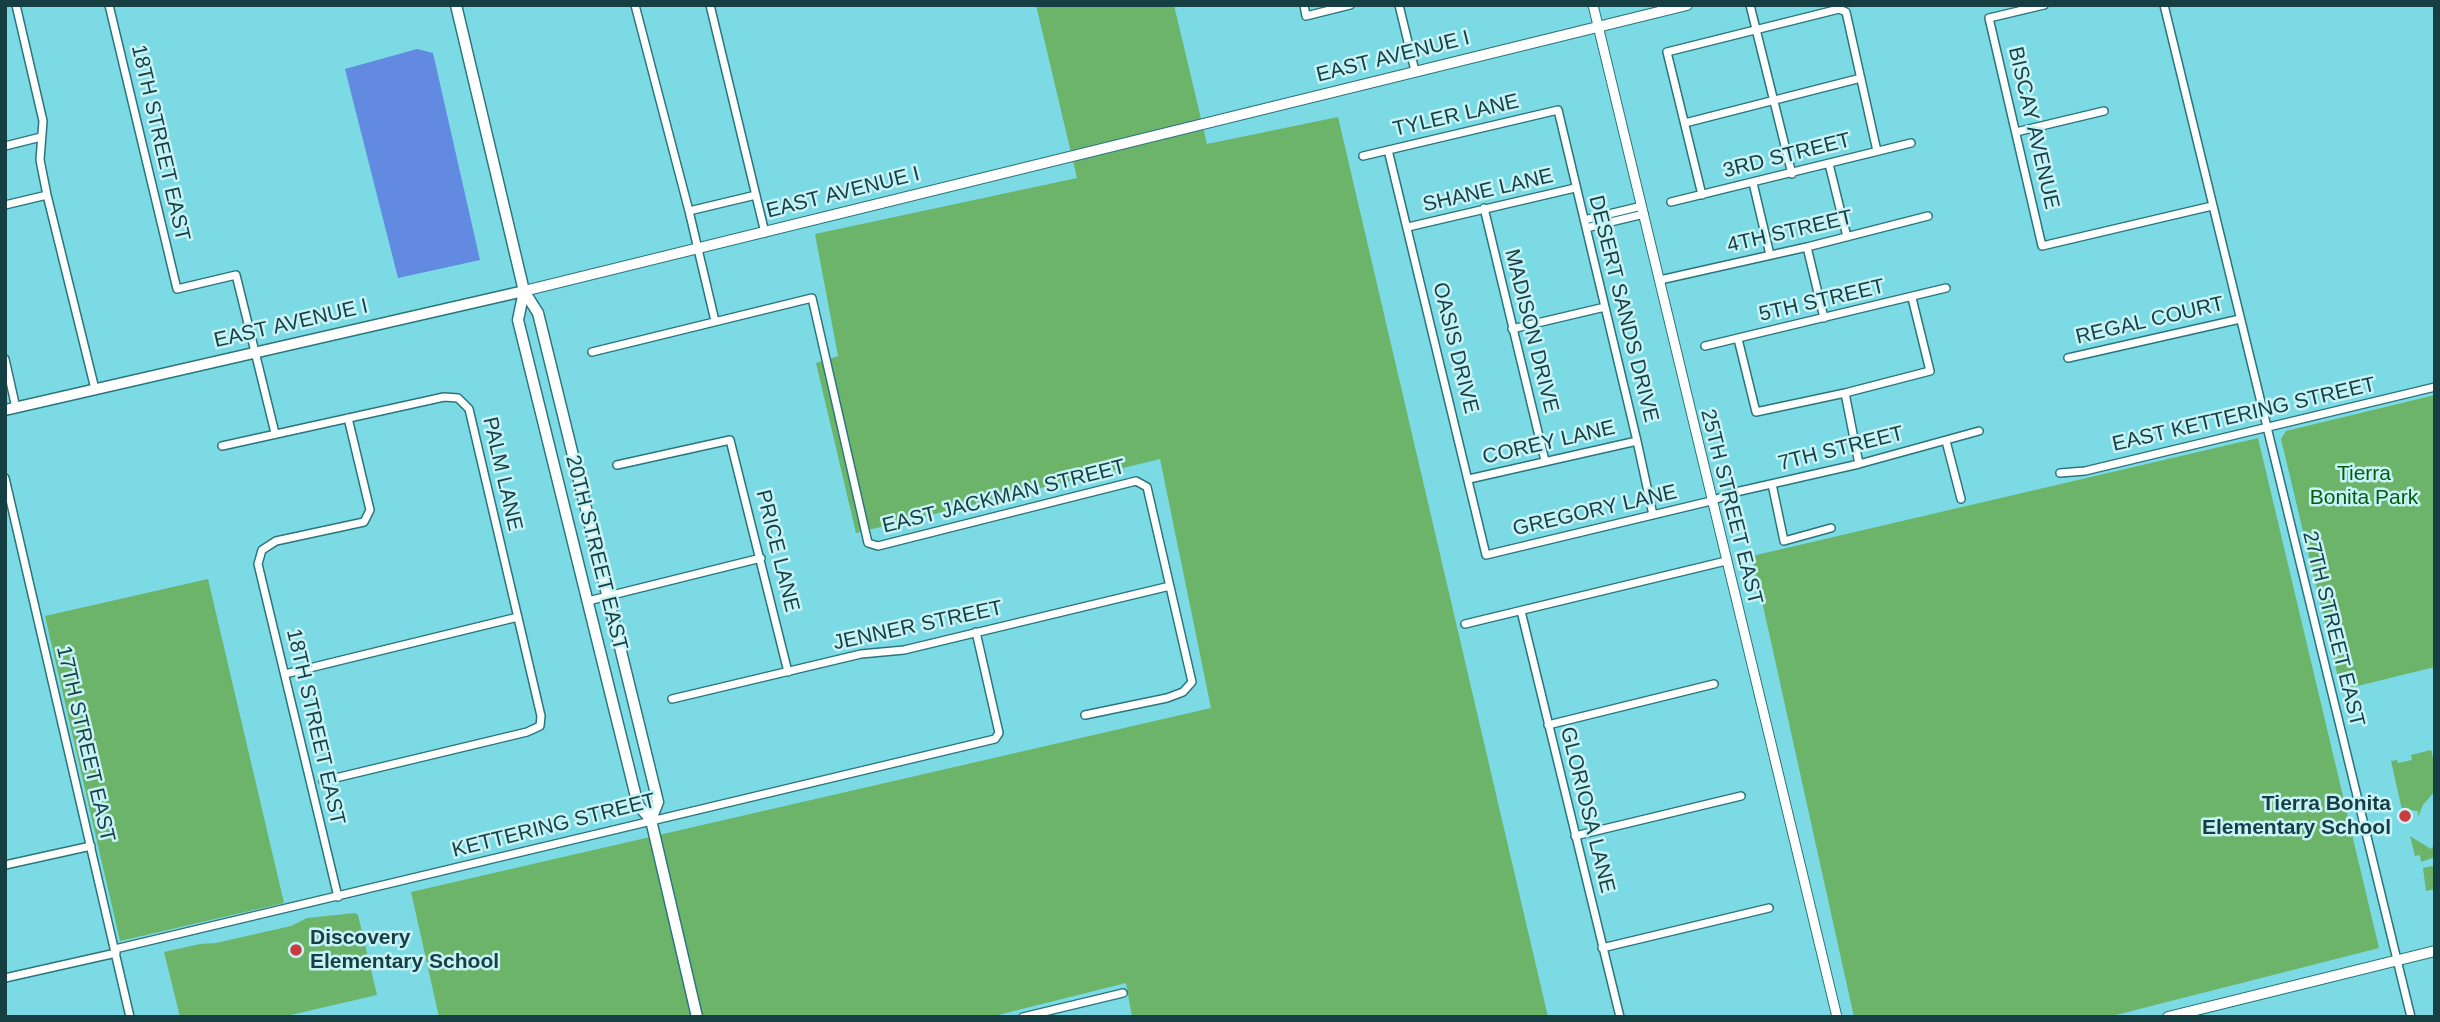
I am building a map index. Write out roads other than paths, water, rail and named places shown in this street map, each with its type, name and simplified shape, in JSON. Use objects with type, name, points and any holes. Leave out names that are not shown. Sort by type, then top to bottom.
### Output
[{"type":"main road","name":"20TH STREET EAST","points":[[456,5],[524,291],[538,313],[658,802],[651,820]]},
{"type":"main road","name":"EAST AVENUE I","points":[[11,409],[765,233],[1687,5]]},
{"type":"main road","name":"20TH STREET EAST","points":[[524,291],[518,320],[638,805],[651,820],[697,1017]]},
{"type":"main road","points":[[2168,1017],[2204,1012],[2435,951]]},
{"type":"street","points":[[16,5],[43,121],[40,160],[47,195],[95,389]]},
{"type":"street","name":"18TH STREET EAST","points":[[109,5],[177,289],[236,275],[255,352]]},
{"type":"street","points":[[592,352],[715,321],[635,5]]},
{"type":"street","points":[[710,5],[765,233]]},
{"type":"street","points":[[1304,5],[1306,16],[1350,5]]},
{"type":"street","points":[[1399,5],[1416,71]]},
{"type":"street","name":"25TH STREET EAST","points":[[1592,5],[1837,1017]]},
{"type":"street","points":[[1750,5],[1792,174]]},
{"type":"street","name":"BISCAY AVENUE","points":[[2044,5],[1989,18],[2042,246],[2212,206]]},
{"type":"street","name":"27TH STREET EAST","points":[[2164,5],[2411,1017]]},
{"type":"street","points":[[1702,195],[1667,52],[1756,32],[1839,9],[1846,12],[1878,151]]},
{"type":"street","points":[[1685,122],[1774,102],[1861,78]]},
{"type":"street","name":"TYLER LANE","points":[[1363,156],[1558,110]]},
{"type":"street","name":"DESERT SANDS DRIVE","points":[[1558,110],[1653,515]]},
{"type":"street","points":[[2016,132],[2104,111]]},
{"type":"street","points":[[5,146],[41,137]]},
{"type":"street","name":"3RD STREET","points":[[1671,202],[1912,143]]},
{"type":"street","name":"OASIS DRIVE","points":[[1388,150],[1486,555]]},
{"type":"street","points":[[1829,164],[1847,237]]},
{"type":"street","points":[[1753,183],[1770,255]]},
{"type":"street","name":"SHANE LANE","points":[[1408,227],[1575,188]]},
{"type":"street","points":[[5,205],[47,195]]},
{"type":"street","points":[[689,211],[756,195]]},
{"type":"street","name":"MADISON DRIVE","points":[[1484,208],[1545,461]]},
{"type":"street","points":[[1585,224],[1643,210]]},
{"type":"street","name":"4TH STREET","points":[[1660,279],[1807,247],[1928,216]]},
{"type":"street","points":[[1807,247],[1824,318]]},
{"type":"street","name":"5TH STREET","points":[[1705,346],[1946,288]]},
{"type":"street","name":"EAST JACKMAN STREET","points":[[715,321],[812,298],[868,543],[878,546],[1136,481],[1146,487],[1170,586]]},
{"type":"street","points":[[1738,339],[1756,412],[1845,393],[1930,371],[1912,298]]},
{"type":"street","points":[[1512,329],[1605,307]]},
{"type":"street","name":"REGAL COURT","points":[[2068,358],[2240,319]]},
{"type":"street","points":[[255,352],[275,433]]},
{"type":"street","points":[[5,359],[11,409]]},
{"type":"street","name":"EAST KETTERING STREET","points":[[2060,473],[2085,471],[2435,387]]},
{"type":"street","points":[[1845,393],[1859,464]]},
{"type":"street","name":"PALM LANE","points":[[222,446],[444,397],[458,398],[469,410],[541,716],[540,726],[527,732],[323,781]]},
{"type":"street","name":"18TH STREET EAST","points":[[338,897],[258,564],[262,550],[276,541],[364,522],[370,510],[348,418]]},
{"type":"street","name":"7TH STREET","points":[[1712,501],[1736,492],[1859,464],[1979,431]]},
{"type":"street","name":"PRICE LANE","points":[[617,465],[730,439],[788,672]]},
{"type":"street","name":"COREY LANE","points":[[1469,480],[1637,441]]},
{"type":"street","points":[[1947,441],[1961,499]]},
{"type":"street","name":"17TH STREET EAST","points":[[5,478],[131,1017]]},
{"type":"street","points":[[1772,484],[1784,541],[1831,528]]},
{"type":"street","name":"GREGORY LANE","points":[[1486,555],[1712,501]]},
{"type":"street","points":[[588,601],[761,558]]},
{"type":"street","points":[[1465,624],[1726,561]]},
{"type":"street","points":[[1085,715],[1167,698],[1184,692],[1192,682],[1170,586]]},
{"type":"street","name":"JENNER STREET","points":[[672,699],[861,654],[904,650],[1170,586]]},
{"type":"street","name":"GLORIOSA LANE","points":[[1521,611],[1620,1017]]},
{"type":"street","points":[[285,674],[518,617]]},
{"type":"street","name":"KETTERING STREET","points":[[115,951],[995,739],[999,733],[976,632]]},
{"type":"street","points":[[1548,725],[1714,684]]},
{"type":"street","points":[[1575,836],[1741,796]]},
{"type":"street","points":[[5,865],[91,846]]},
{"type":"street","points":[[1602,948],[1769,908]]},
{"type":"street","points":[[5,978],[115,951]]},
{"type":"street","points":[[1023,1017],[1123,993]]},
{"type":"street","points":[[1059,1008],[1061,1017]]},
{"type":"water","points":[[417,49],[433,53],[480,260],[398,278],[345,69]]},
{"type":"place","name":"Tierra Bonita Elementary School","points":[[2405,816]]},
{"type":"place","name":"Discovery Elementary School","points":[[296,950]]},
{"type":"park label","name":"Tierra Bonita Park","points":[[2364,486]]}]
